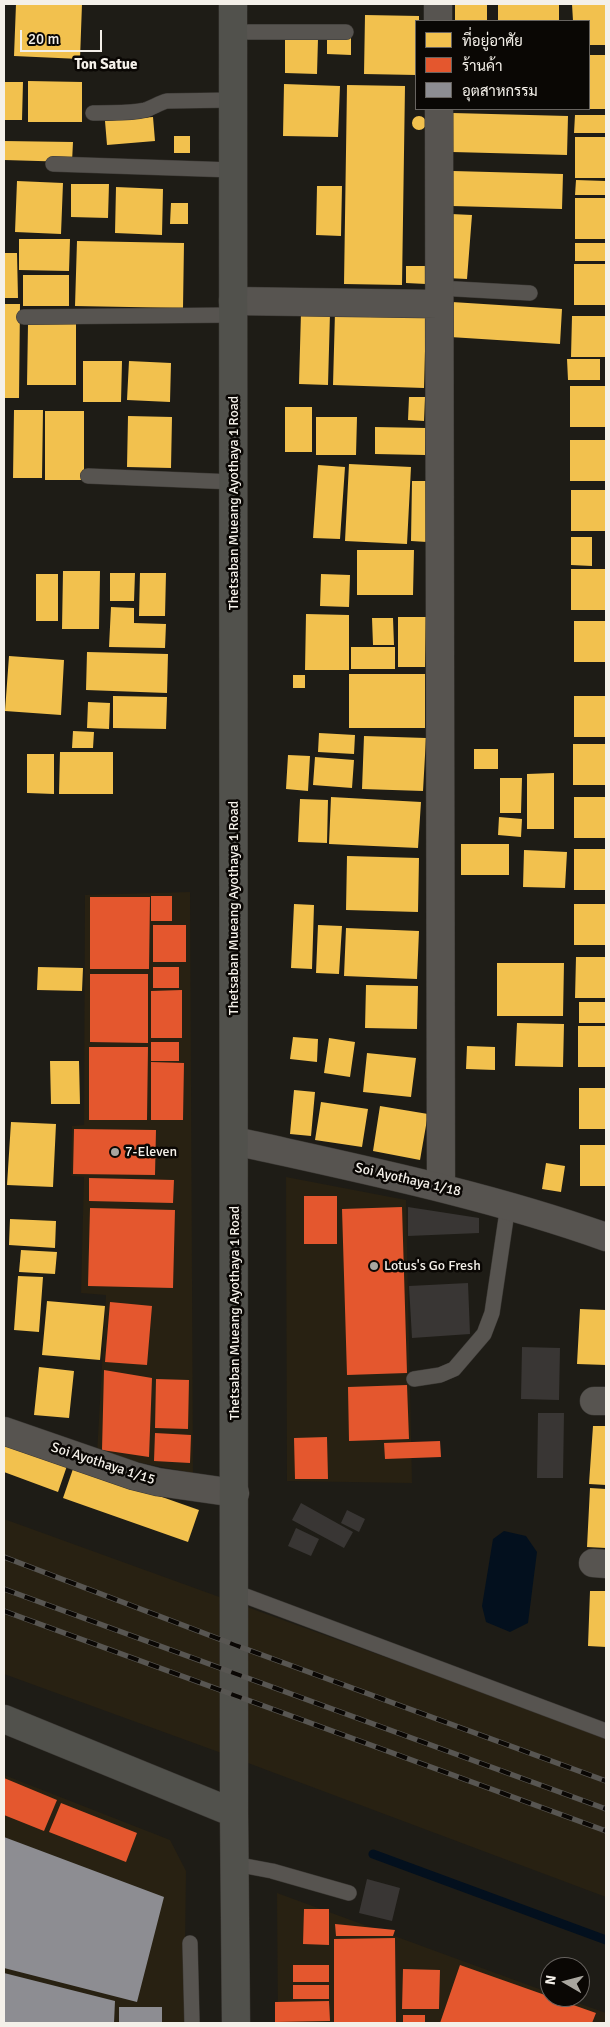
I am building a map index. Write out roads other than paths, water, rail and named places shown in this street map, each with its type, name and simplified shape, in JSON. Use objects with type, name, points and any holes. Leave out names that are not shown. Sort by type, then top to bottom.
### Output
[{"type":"main road","name":"Thetsaban Mueang Ayothaya 1 Road","points":[[233,4],[234,1864],[236,2023]]},
{"type":"main road","points":[[4,1719],[234,1813]]},
{"type":"street","points":[[438,4],[438,20]]},
{"type":"street","points":[[439,110],[440,1187]]},
{"type":"street","points":[[233,308],[438,296]]},
{"type":"street","name":"Soi Ayothaya 1/18","points":[[235,1141],[440,1187],[508,1205],[606,1237]]},
{"type":"street","name":"Soi Ayothaya 1/15","points":[[4,1430],[134,1476],[158,1482],[235,1493]]},
{"type":"lane","points":[[233,32],[346,32]]},
{"type":"lane","points":[[94,113],[137,112],[148,110],[158,103],[167,101],[233,100]]},
{"type":"lane","points":[[53,164],[233,170]]},
{"type":"lane","points":[[438,296],[530,293]]},
{"type":"lane","points":[[24,317],[233,308]]},
{"type":"lane","points":[[88,476],[234,482]]},
{"type":"lane","points":[[414,1379],[440,1375],[454,1368],[484,1334],[492,1313],[508,1205]]},
{"type":"lane","points":[[235,1592],[606,1731]]},
{"type":"lane","points":[[234,1864],[272,1871],[349,1893]]},
{"type":"lane","points":[[190,1942],[192,2023]]},
{"type":"water","points":[[504,1531],[526,1536],[537,1552],[528,1623],[510,1632],[486,1622],[482,1606],[493,1539]]},
{"type":"waterway","points":[[373,1854],[606,1940]]},
{"type":"railway","points":[[4,1557],[235,1645],[606,1781]]},
{"type":"railway","points":[[4,1589],[606,1809]]},
{"type":"railway","points":[[4,1611],[606,1831]]},
{"type":"place","name":"7-Eleven","points":[[115,1152]]},
{"type":"place","name":"Lotus's Go Fresh","points":[[374,1266]]},
{"type":"district","name":"Ton Satue","points":[[106,65]]}]
